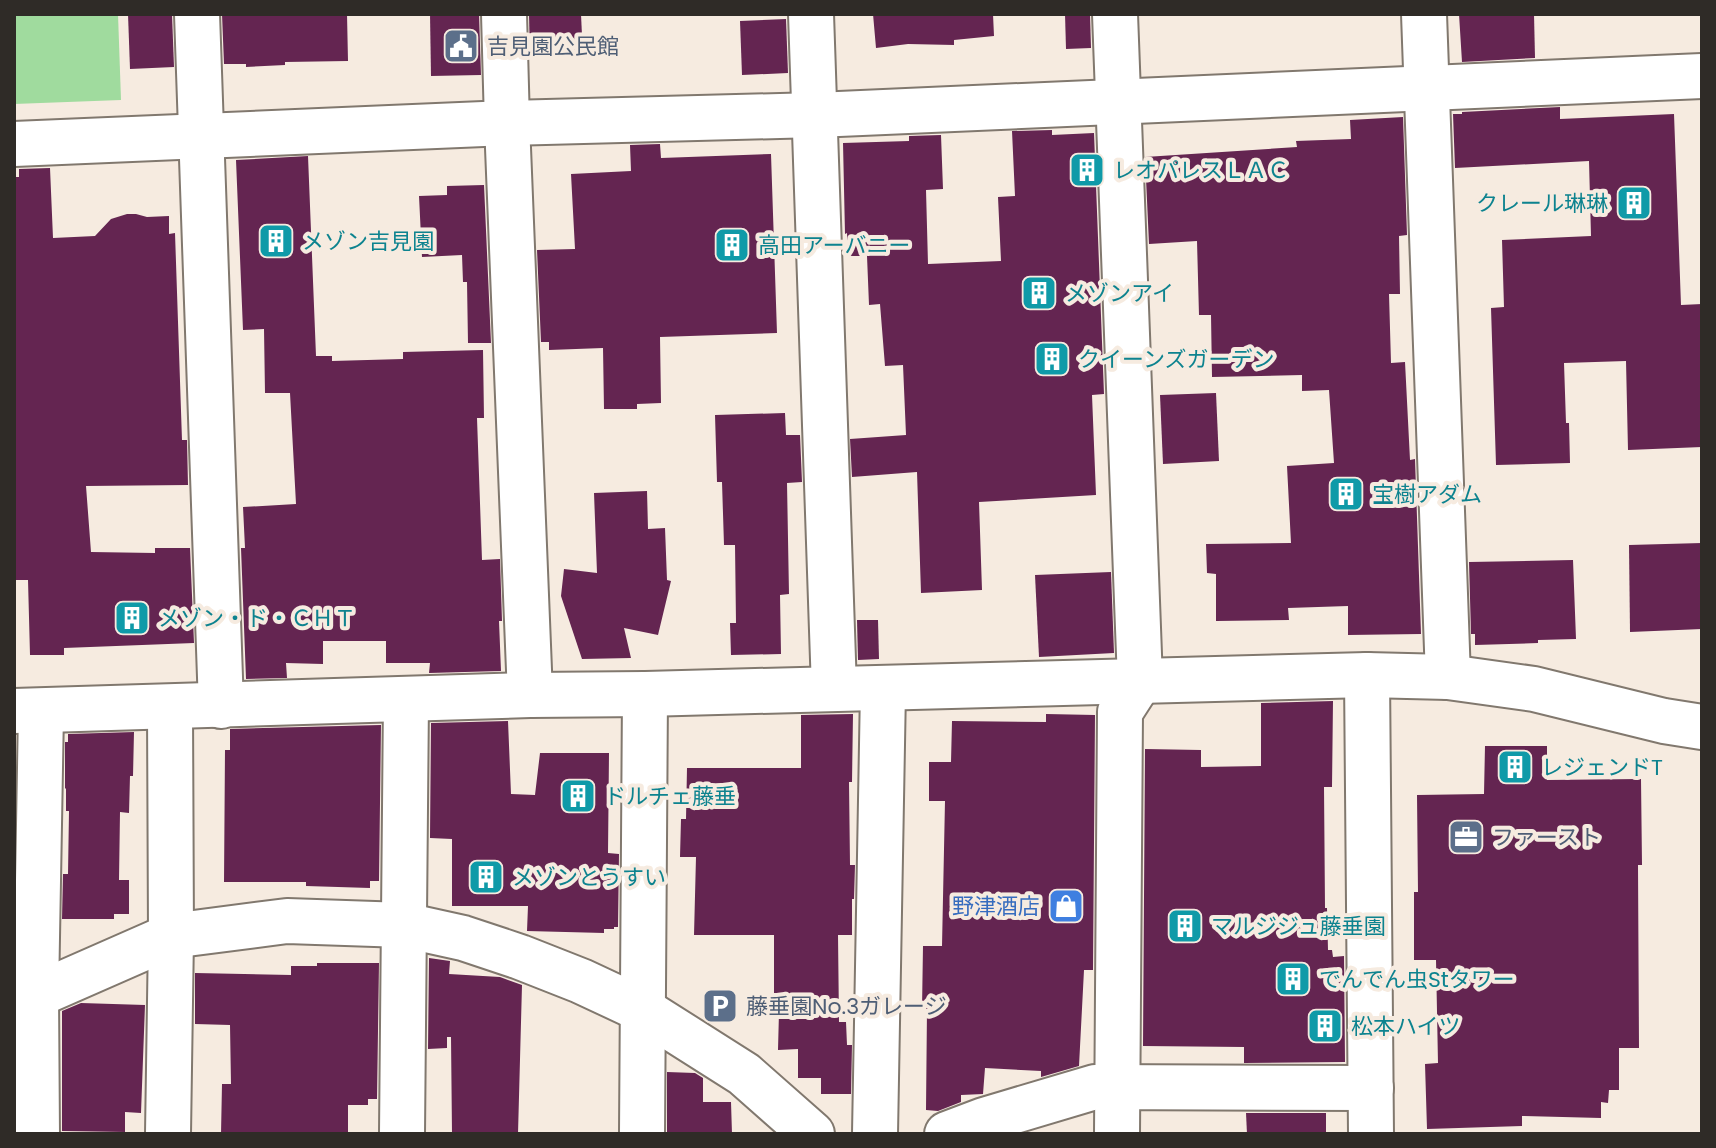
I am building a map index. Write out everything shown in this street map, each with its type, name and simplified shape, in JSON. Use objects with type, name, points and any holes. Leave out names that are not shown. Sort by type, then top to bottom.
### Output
[{"type":"street","points":[[197,14],[221,706]]},
{"type":"street","points":[[504,14],[530,695]]},
{"type":"street","points":[[811,14],[834,689]]},
{"type":"street","points":[[1115,14],[1140,681],[1120,712],[1117,1134]]},
{"type":"street","points":[[1424,14],[1448,677]]},
{"type":"street","points":[[1427,76],[1702,53]]},
{"type":"street","points":[[14,144],[200,124],[507,111],[815,102],[1427,76],[1702,76]]},
{"type":"street","points":[[14,118],[200,124]]},
{"type":"street","points":[[1367,675],[1371,1134]]},
{"type":"street","points":[[37,1134],[25,1000],[27,711],[530,695],[883,689],[1367,675],[1448,677],[1534,689],[1664,721],[1702,727]]},
{"type":"street","points":[[875,1134],[883,689]]},
{"type":"street","points":[[642,1134],[645,694]]},
{"type":"street","points":[[402,1134],[406,699]]},
{"type":"street","points":[[168,1134],[170,708]]},
{"type":"street","points":[[25,1000],[171,936],[287,921],[404,925],[463,938],[520,957],[643,1010],[744,1074],[812,1134]]},
{"type":"street","points":[[947,1134],[1095,1087],[1371,1088]]},
{"type":"green space","points":[[14,14],[118,14],[121,100],[14,104]]},
{"type":"building","points":[[128,14],[172,14],[174,67],[130,69]]},
{"type":"building","points":[[222,14],[347,14],[348,61],[285,62],[285,65],[246,67],[246,64],[224,64]]},
{"type":"building","name":"吉見園公民館","points":[[430,14],[479,14],[481,75],[431,76]]},
{"type":"building","points":[[529,14],[581,14],[583,57],[530,58]]},
{"type":"building","points":[[873,14],[993,14],[994,36],[954,40],[954,45],[908,44],[876,48]]},
{"type":"building","points":[[1065,14],[1090,14],[1091,48],[1066,49]]},
{"type":"building","points":[[1459,14],[1534,14],[1535,58],[1462,62]]},
{"type":"building","points":[[786,19],[788,73],[742,75],[740,21]]},
{"type":"building","points":[[1560,107],[1560,119],[1674,114],[1681,305],[1702,304],[1702,447],[1628,450],[1626,361],[1564,363],[1570,463],[1496,465],[1491,308],[1504,307],[1502,240],[1591,236],[1589,161],[1455,168],[1453,114]]},
{"type":"building","points":[[1403,117],[1407,235],[1399,236],[1400,294],[1389,294],[1391,363],[1405,362],[1410,460],[1415,459],[1421,634],[1348,635],[1348,606],[1288,608],[1289,620],[1216,621],[1216,574],[1207,573],[1206,544],[1291,543],[1287,466],[1334,463],[1329,390],[1302,391],[1302,375],[1212,377],[1211,315],[1199,315],[1197,241],[1149,244],[1145,157],[1297,147],[1296,141],[1351,139],[1350,120]]},
{"type":"building","points":[[1052,130],[1052,135],[1094,133],[1104,394],[1092,395],[1096,495],[979,502],[982,590],[921,593],[917,472],[852,477],[850,439],[906,435],[903,365],[885,366],[880,304],[869,305],[867,256],[848,256],[843,143],[909,141],[909,136],[941,135],[943,189],[926,190],[928,264],[1001,261],[998,197],[1015,196],[1012,131]]},
{"type":"building","points":[[660,144],[661,158],[771,154],[777,333],[660,337],[661,403],[637,404],[637,409],[604,409],[603,348],[549,350],[549,342],[541,342],[537,250],[575,249],[571,174],[631,171],[630,145]]},
{"type":"building","points":[[308,156],[316,356],[332,356],[332,361],[403,359],[403,352],[483,350],[484,418],[477,418],[482,560],[500,559],[501,671],[429,673],[430,663],[386,663],[386,641],[323,641],[323,664],[286,663],[287,678],[246,679],[241,548],[245,548],[243,507],[296,504],[290,393],[265,393],[264,329],[243,330],[236,160]]},
{"type":"building","points":[[50,168],[53,238],[95,236],[111,219],[127,214],[169,216],[169,234],[175,233],[182,440],[187,440],[188,485],[86,486],[91,552],[155,553],[155,548],[190,548],[194,643],[64,648],[64,655],[30,655],[28,580],[14,580],[14,177],[19,177],[19,169]]},
{"type":"building","points":[[484,185],[491,343],[468,343],[467,282],[463,282],[462,255],[422,257],[419,196],[447,195],[447,186]]},
{"type":"building","points":[[1216,393],[1219,461],[1163,464],[1160,395]]},
{"type":"building","points":[[785,413],[786,435],[800,435],[802,482],[787,483],[789,594],[780,595],[781,654],[731,655],[730,623],[736,623],[735,545],[724,545],[722,482],[717,482],[715,415]]},
{"type":"building","points":[[647,491],[648,529],[665,528],[667,580],[671,581],[658,635],[624,628],[631,658],[582,659],[561,596],[564,569],[597,573],[594,493]]},
{"type":"building","points":[[1702,543],[1702,629],[1630,632],[1629,545]]},
{"type":"building","points":[[1573,560],[1576,639],[1475,645],[1475,634],[1471,634],[1469,562]]},
{"type":"building","points":[[1111,572],[1114,653],[1039,657],[1035,575]]},
{"type":"building","points":[[857,620],[878,620],[879,659],[858,660]]},
{"type":"building","points":[[1333,701],[1332,787],[1324,787],[1325,908],[1328,950],[1332,950],[1333,957],[1344,956],[1345,1062],[1244,1063],[1244,1047],[1143,1046],[1145,749],[1201,750],[1201,767],[1261,766],[1261,703]]},
{"type":"building","points":[[853,714],[852,782],[849,782],[850,865],[855,865],[852,935],[838,935],[839,1022],[846,1022],[847,1045],[852,1045],[851,1094],[821,1094],[821,1078],[798,1078],[798,1049],[778,1050],[779,1012],[774,1012],[774,935],[694,935],[696,857],[680,857],[681,819],[686,819],[687,768],[801,768],[801,715]]},
{"type":"building","points":[[1046,714],[1095,715],[1093,970],[1084,970],[1079,1066],[1041,1077],[1041,1071],[985,1068],[983,1094],[961,1095],[961,1102],[938,1111],[926,1110],[927,1009],[922,1009],[923,946],[942,946],[945,801],[929,801],[929,762],[951,762],[952,721],[1046,722]]},
{"type":"building","points":[[508,721],[511,794],[535,795],[540,753],[609,753],[608,853],[619,854],[618,927],[604,929],[604,933],[527,931],[528,906],[452,906],[452,839],[430,838],[431,723]]},
{"type":"building","points":[[381,725],[379,881],[370,881],[370,888],[306,886],[306,882],[224,882],[225,750],[230,750],[230,729]]},
{"type":"building","points":[[134,732],[129,813],[120,812],[119,880],[129,880],[129,914],[114,914],[114,919],[62,919],[63,874],[68,874],[69,811],[66,811],[65,742],[68,742],[68,734]]},
{"type":"building","points":[[1485,746],[1547,746],[1547,780],[1641,779],[1639,1048],[1619,1048],[1619,1090],[1609,1090],[1608,1103],[1601,1102],[1601,1118],[1522,1116],[1522,1126],[1427,1129],[1425,1064],[1438,1063],[1436,960],[1414,960],[1414,892],[1418,892],[1417,795],[1484,794]]},
{"type":"building","points":[[429,958],[450,961],[449,974],[500,977],[522,985],[518,1134],[452,1134],[451,1037],[447,1037],[447,1048],[428,1049]]},
{"type":"building","points":[[317,963],[379,963],[377,1099],[368,1099],[368,1105],[348,1105],[348,1134],[221,1134],[222,1084],[231,1084],[230,1025],[195,1024],[195,973],[291,975],[291,966],[317,966]]},
{"type":"building","points":[[81,1003],[145,1005],[141,1113],[125,1112],[125,1132],[62,1131],[62,1011]]},
{"type":"building","points":[[667,1072],[695,1073],[703,1078],[703,1102],[731,1102],[732,1134],[667,1134]]},
{"type":"building","points":[[1246,1113],[1326,1113],[1326,1134],[1247,1134]]},
{"type":"place","name":"吉見園公民館","points":[[461,46]]},
{"type":"place","name":"レオパレスＬＡＣ","points":[[1087,170]]},
{"type":"place","name":"クレール琳琳","points":[[1634,203]]},
{"type":"place","name":"メゾン吉見園","points":[[276,241]]},
{"type":"place","name":"高田アーバニー","points":[[732,245]]},
{"type":"place","name":"メゾンアイ","points":[[1039,293]]},
{"type":"place","name":"クイーンズガーデン","points":[[1052,359]]},
{"type":"place","name":"宝樹アダム","points":[[1346,494]]},
{"type":"place","name":"メゾン・ド・ＣＨＴ","points":[[132,618]]},
{"type":"place","name":"レジェンドT","points":[[1515,767]]},
{"type":"place","name":"ドルチェ藤垂","points":[[578,796]]},
{"type":"place","name":"ファースト","points":[[1466,837]]},
{"type":"place","name":"メゾンとうすい","points":[[486,877]]},
{"type":"place","name":"野津酒店","points":[[1066,906]]},
{"type":"place","name":"マルジジュ藤垂園","points":[[1185,926]]},
{"type":"place","name":"でんでん虫Stタワー","points":[[1293,979]]},
{"type":"place","name":"藤垂園No.3ガレージ","points":[[720,1006]]},
{"type":"place","name":"松本ハイツ","points":[[1325,1026]]}]
